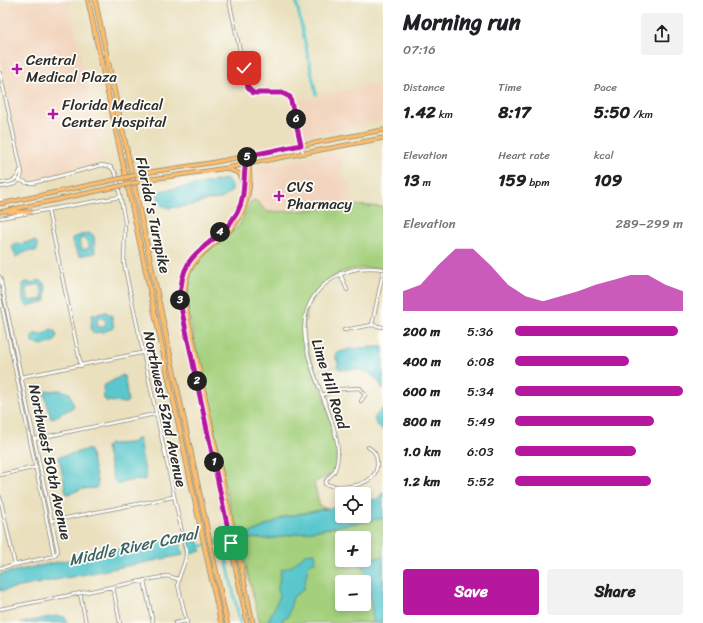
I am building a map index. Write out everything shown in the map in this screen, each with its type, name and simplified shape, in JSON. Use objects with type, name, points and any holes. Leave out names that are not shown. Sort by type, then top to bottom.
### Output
[{"type":"highway","name":"Florida's Turnpike","points":[[88,0],[204,539],[220,623]]},
{"type":"highway","name":"Florida's Turnpike","points":[[94,0],[227,623]]},
{"type":"main road","points":[[0,204],[150,172],[210,163],[383,130]]},
{"type":"main road","points":[[0,212],[152,179],[245,165],[383,138]]},
{"type":"main road","points":[[247,156],[249,164],[249,192],[242,213],[230,230],[207,249],[194,264],[186,278],[185,302],[253,623]]},
{"type":"main road","points":[[247,156],[242,201],[233,219],[194,255],[185,268],[180,288],[180,302],[247,623]]},
{"type":"main road","points":[[227,168],[240,174],[244,185]]},
{"type":"main road","points":[[0,212],[31,212]]},
{"type":"street","points":[[229,0],[248,88],[256,94],[282,93],[288,95],[292,102],[303,154]]},
{"type":"street","points":[[0,73],[21,171],[20,180],[14,185],[0,187]]},
{"type":"street","name":"Northwest 52nd Avenue","points":[[20,180],[27,183],[33,183],[69,173],[107,165],[115,171],[125,222],[124,263],[141,352],[184,542],[186,559],[178,579]]},
{"type":"street","points":[[0,183],[13,182],[21,171]]},
{"type":"street","points":[[0,218],[120,197]]},
{"type":"street","points":[[48,210],[81,366]]},
{"type":"street","name":"Lime Hill Road","points":[[368,447],[374,450],[377,457],[377,468],[372,478],[367,482],[342,487],[334,487],[325,484],[334,471],[338,449],[304,338],[303,328],[307,310],[321,286],[340,273],[361,268],[383,269]]},
{"type":"street","points":[[372,325],[383,272]]},
{"type":"street","points":[[340,273],[347,290]]},
{"type":"street","name":"Northwest 50th Avenue","points":[[0,277],[36,467],[50,521]]},
{"type":"street","points":[[0,299],[5,299]]},
{"type":"street","name":"Northwest 50th Avenue","points":[[0,299],[14,351]]},
{"type":"street","points":[[6,325],[10,324]]},
{"type":"street","points":[[344,330],[372,325],[383,327]]},
{"type":"street","points":[[19,378],[141,352]]},
{"type":"street","name":"Northwest 50th Avenue","points":[[15,565],[54,556],[50,521],[40,466],[19,378]]},
{"type":"street","points":[[322,396],[341,389],[360,388],[365,395],[361,401]]},
{"type":"street","points":[[31,440],[155,414]]},
{"type":"street","points":[[0,474],[40,466]]},
{"type":"street","points":[[0,497],[15,565],[0,568]]},
{"type":"street","points":[[50,521],[173,498]]},
{"type":"street","points":[[0,609],[167,576],[178,579],[186,622],[175,623]]},
{"type":"street","points":[[144,580],[153,623]]},
{"type":"street","points":[[113,587],[120,623]]},
{"type":"street","points":[[80,594],[86,623]]},
{"type":"shaded area","name":"Florida Medical Center Hospital","points":[[34,0],[69,0],[104,162],[26,180],[0,59],[0,7]]},
{"type":"shaded area","points":[[383,83],[383,121],[308,136],[304,134],[296,100]]},
{"type":"shaded area","points":[[335,152],[339,155],[344,177],[346,181],[350,183],[353,205],[295,211],[268,212],[255,200],[250,202],[254,169]]},
{"type":"green space","points":[[255,200],[268,212],[295,211],[353,205],[383,207],[383,269],[367,268],[349,270],[331,278],[317,292],[308,309],[305,319],[304,338],[327,406],[336,443],[337,459],[334,470],[330,475],[314,483],[320,507],[329,508],[284,517],[251,533],[236,536],[186,302],[187,280],[195,264],[211,248],[239,226],[250,202]]},
{"type":"green space","points":[[383,518],[383,623],[260,623],[240,542],[253,538],[268,539],[356,523],[371,523],[371,520]]},
{"type":"water","points":[[227,179],[232,186],[232,191],[222,199],[207,200],[194,205],[169,208],[161,205],[157,195],[161,191]]},
{"type":"water","points":[[87,233],[92,234],[94,236],[95,253],[79,256],[72,242],[72,238]],"holes":[[[82,238],[85,239],[89,245],[89,248],[83,250],[79,242]]]},
{"type":"water","points":[[35,241],[37,243],[37,251],[28,251],[16,257],[12,247],[14,245]]},
{"type":"water","points":[[37,280],[42,281],[46,287],[46,301],[27,306],[23,301],[23,284],[26,282],[33,283]],"holes":[[[39,284],[42,289],[43,299],[29,301],[26,288]]]},
{"type":"water","points":[[106,312],[112,316],[114,328],[103,332],[93,333],[91,329],[92,315]],"holes":[[[101,317],[106,321],[105,327],[98,327],[97,320]]]},
{"type":"water","points":[[51,329],[54,330],[57,335],[55,341],[45,345],[32,343],[32,337],[34,334],[43,334]]},
{"type":"water","points":[[383,347],[383,390],[376,378],[368,373],[354,369],[344,370],[338,368],[336,353],[350,349]]},
{"type":"water","points":[[123,375],[125,379],[128,401],[126,403],[106,401],[104,399],[103,386]]},
{"type":"water","points":[[59,390],[70,393],[74,406],[51,419],[44,393],[46,391]]},
{"type":"water","points":[[383,408],[383,430],[376,424],[374,418]]},
{"type":"water","points":[[139,439],[146,478],[144,480],[128,481],[117,485],[113,478],[106,447],[109,444],[131,443]]},
{"type":"water","points":[[90,450],[98,485],[96,488],[83,489],[68,494],[66,493],[59,457]]},
{"type":"water","points":[[383,492],[383,518],[371,520],[371,500],[377,499]]},
{"type":"water","points":[[335,507],[335,523],[356,523],[268,539],[253,538],[229,543],[227,546],[219,548],[217,538],[226,536],[228,538],[251,533],[284,517]]},
{"type":"water","points":[[352,529],[356,530],[346,531]]},
{"type":"water","points":[[165,540],[180,541],[183,555],[0,591],[0,574]]},
{"type":"water","points":[[192,541],[199,542],[201,551],[189,554],[187,543]]},
{"type":"water","points":[[315,553],[316,561],[309,564],[303,590],[293,597],[288,616],[283,619],[282,623],[267,623],[279,598],[278,588],[281,570],[292,566],[305,554]]},
{"type":"water","points":[[371,556],[377,558],[383,556],[383,623],[373,623],[371,575],[367,575],[363,567],[371,567]]},
{"type":"water","points":[[55,616],[65,617],[68,623],[21,623]]},
{"type":"waterway","points":[[296,0],[316,94]]},
{"type":"waterway","points":[[315,372],[338,366]]},
{"type":"waterway","name":"Middle River Canal","points":[[197,547],[221,542]]},
{"type":"waterway","points":[[225,554],[240,623]]},
{"type":"place","name":"Central Medical Plaza","points":[[17,69]]},
{"type":"place","name":"Florida Medical Center Hospital","points":[[53,114]]},
{"type":"place","name":"CVS Pharmacy","points":[[279,196]]},
{"type":"route","points":[[231,543],[180,302],[180,288],[185,268],[194,255],[226,227],[238,211],[244,191],[245,165],[247,156],[301,145],[290,97],[282,93],[256,94],[251,92],[248,88],[244,68]]}]
